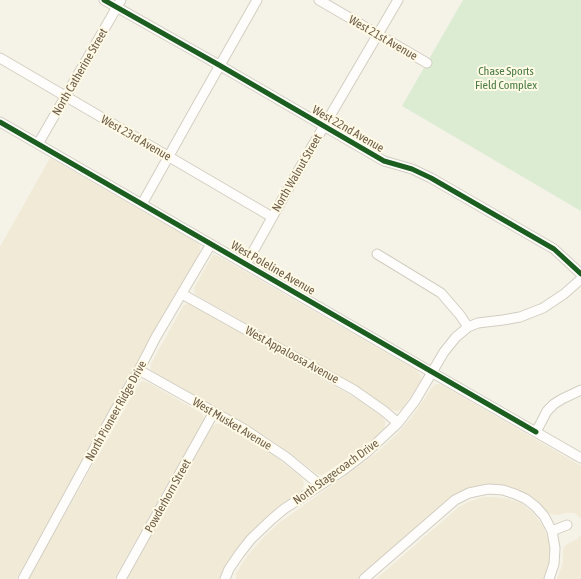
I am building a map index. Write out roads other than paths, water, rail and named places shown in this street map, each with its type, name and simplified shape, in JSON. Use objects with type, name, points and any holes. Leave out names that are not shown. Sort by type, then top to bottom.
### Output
[{"type":"street","name":"West 22nd Avenue","points":[[104,0],[119,4],[219,65],[384,161],[412,169],[431,178],[554,249],[581,274]]},
{"type":"street","points":[[142,204],[257,0]]},
{"type":"street","name":"West 21st Avenue","points":[[319,0],[427,63]]},
{"type":"street","name":"North Walnut Street","points":[[246,264],[398,0]]},
{"type":"street","name":"North Catherine Street","points":[[38,144],[119,4]]},
{"type":"street","name":"West 23rd Avenue","points":[[0,58],[272,217]]},
{"type":"street","name":"West Poleline Avenue","points":[[0,122],[581,458]]},
{"type":"street","name":"North Pioneer Ridge Drive","points":[[23,579],[156,337],[211,244]]},
{"type":"street","points":[[377,254],[428,284],[441,294],[460,315],[468,327]]},
{"type":"street","name":"North Stagecoach Drive","points":[[225,579],[232,564],[257,532],[284,509],[367,452],[398,423],[415,401],[447,348],[456,337],[468,327],[478,322],[520,317],[543,308],[564,294],[581,279]]},
{"type":"street","name":"West Appaloosa Avenue","points":[[182,294],[354,390],[384,410],[398,423]]},
{"type":"street","name":"West Musket Avenue","points":[[139,370],[244,429],[274,448],[286,456],[320,485]]},
{"type":"street","points":[[536,432],[547,411],[554,404],[581,390]]},
{"type":"street","name":"Powderhorn Street","points":[[121,579],[214,412]]},
{"type":"street","points":[[364,579],[455,500],[469,493],[489,489],[504,490],[515,494],[526,500],[544,516],[554,538],[555,558],[552,573],[549,579]]},
{"type":"street","points":[[552,531],[567,525]]},
{"type":"park label","name":"Chase Sports Field Complex","points":[[506,78]]}]
